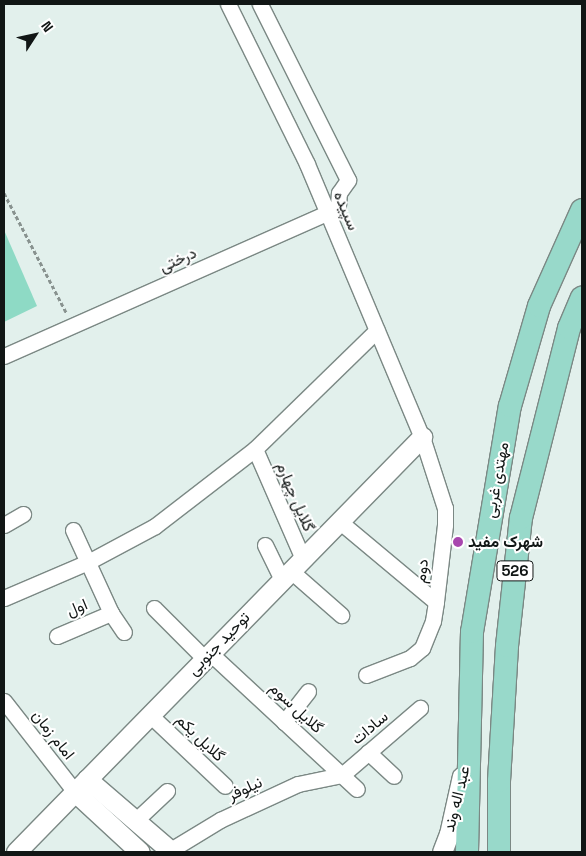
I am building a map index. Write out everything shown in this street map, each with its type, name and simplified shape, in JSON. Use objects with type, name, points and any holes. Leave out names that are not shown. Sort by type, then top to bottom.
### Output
[{"type":"main road","name":"مهتدی غربی","points":[[467,852],[472,632],[510,406],[539,306],[582,210]]},
{"type":"main road","name":"مهتدی غربی","points":[[499,852],[499,781],[507,646],[521,518],[569,328],[582,298]]},
{"type":"street","name":"سپیده","points":[[228,4],[307,164],[422,437]]},
{"type":"street","points":[[260,4],[348,180],[339,193],[338,206],[327,214]]},
{"type":"street","name":"درختی","points":[[4,356],[327,214]]},
{"type":"street","points":[[4,598],[88,562],[155,526],[255,449],[377,330]]},
{"type":"street","name":"توحید جنوبی","points":[[16,852],[422,437]]},
{"type":"street","name":"دوم","points":[[366,675],[410,658],[422,648],[432,621],[445,525],[444,508],[422,437]]},
{"type":"street","name":"گلایل چهارم","points":[[255,449],[292,570]]},
{"type":"street","points":[[4,525],[23,514]]},
{"type":"street","points":[[340,521],[436,602]]},
{"type":"street","points":[[73,530],[111,613],[124,632]]},
{"type":"street","points":[[265,545],[341,615]]},
{"type":"street","points":[[154,608],[208,656]]},
{"type":"street","name":"اول","points":[[57,636],[111,613]]},
{"type":"street","name":"گلایل سوم","points":[[208,656],[358,789]]},
{"type":"street","points":[[284,722],[308,691]]},
{"type":"street","name":"امام زمان","points":[[4,701],[81,785]]},
{"type":"street","name":"سادات","points":[[342,774],[420,708]]},
{"type":"street","name":"گلایل یکم","points":[[150,714],[225,786]]},
{"type":"street","name":"عبد اله وند","points":[[442,852],[449,834],[469,746]]},
{"type":"street","points":[[368,752],[394,776]]},
{"type":"street","name":"نیلوفر","points":[[171,851],[220,820],[298,784],[342,774]]},
{"type":"street","points":[[81,785],[135,821],[171,851]]},
{"type":"street","points":[[81,785],[140,852]]},
{"type":"street","points":[[135,821],[167,791]]},
{"type":"path","points":[[4,194],[73,325]]},
{"type":"green space","points":[[4,230],[37,306],[4,322]]},
{"type":"place","name":"شهرک مفید","points":[[458,542]]}]
